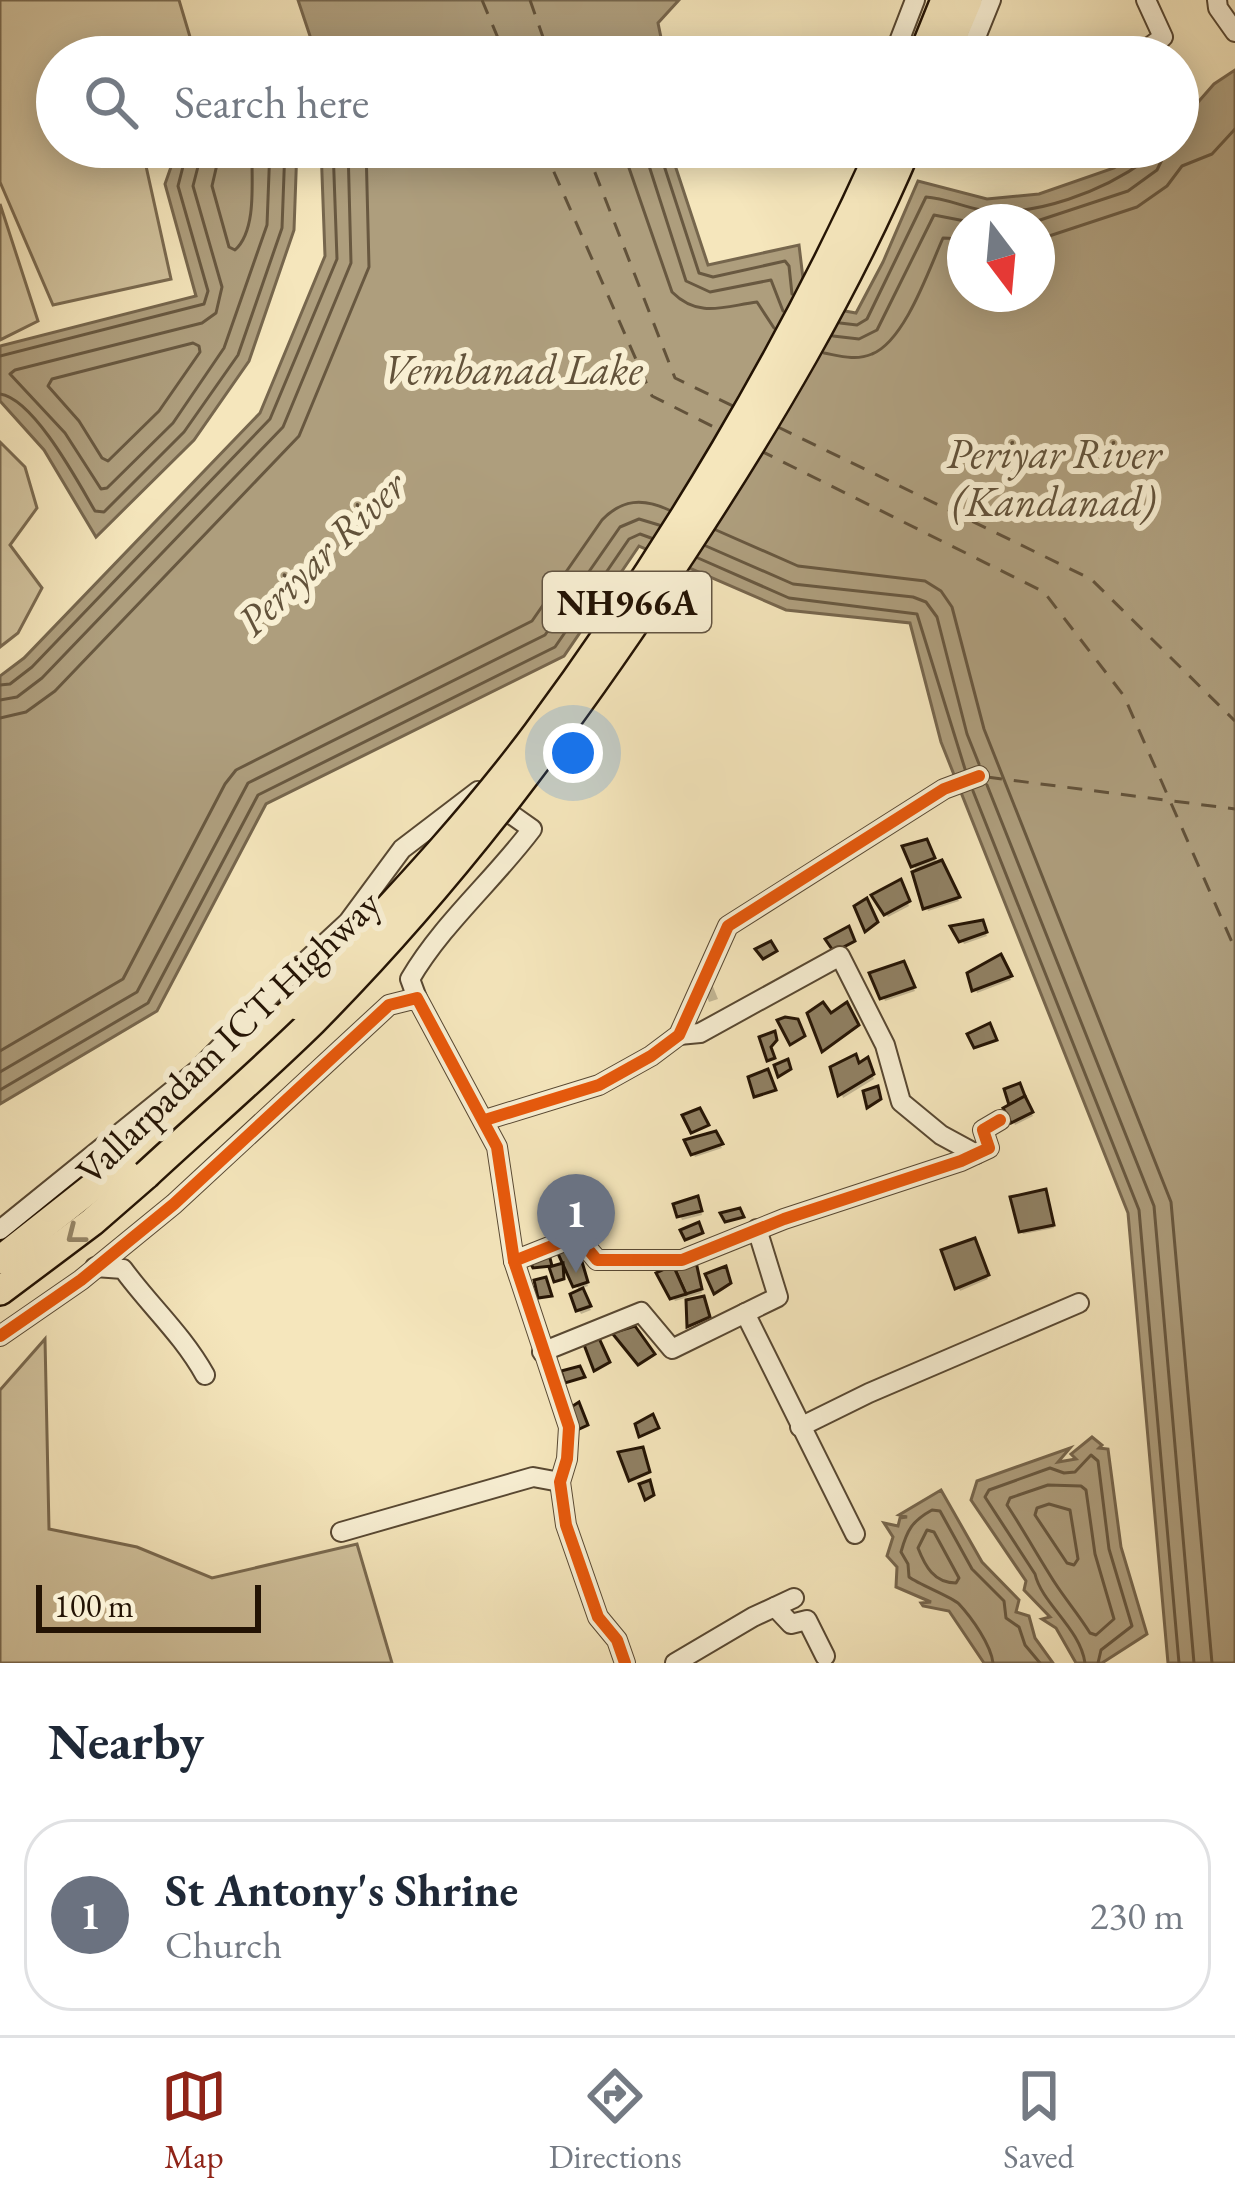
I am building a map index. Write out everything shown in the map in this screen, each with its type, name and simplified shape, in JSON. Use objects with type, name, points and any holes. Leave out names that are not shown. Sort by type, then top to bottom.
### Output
[{"type":"highway","points":[[930,36],[945,0]]},
{"type":"highway","points":[[953,36],[968,0]]},
{"type":"highway","name":"Vallarpadam ICT Highway","points":[[0,1260],[133,1155],[298,1006],[452,839],[536,734],[701,486],[786,344],[872,168]]},
{"type":"highway","name":"Vallarpadam ICT Highway","points":[[0,1291],[92,1222],[311,1022],[506,804],[596,685],[761,426],[872,226],[898,168]]},
{"type":"street","points":[[901,36],[915,0]]},
{"type":"street","points":[[976,36],[991,0]]},
{"type":"street","points":[[1146,0],[1163,36]]},
{"type":"street","points":[[1217,0],[1235,32]]},
{"type":"street","points":[[485,1120],[599,1085],[651,1056],[679,1035],[728,926],[944,789],[980,776]]},
{"type":"street","points":[[0,1230],[199,1069],[348,922],[401,849],[478,791],[532,830],[426,952],[410,980],[497,1147],[514,1261],[569,1427],[560,1482],[566,1525],[598,1617],[617,1640],[625,1663]]},
{"type":"street","points":[[365,898],[419,964]]},
{"type":"street","points":[[679,1035],[700,1033],[840,956],[885,1045],[901,1102],[941,1135],[976,1154]]},
{"type":"street","points":[[0,1336],[174,1204],[389,1005],[417,998]]},
{"type":"street","points":[[514,1261],[577,1235],[597,1260],[682,1260],[976,1154],[989,1148],[983,1130],[1000,1120]]},
{"type":"street","points":[[542,1352],[641,1312],[672,1349],[778,1297],[758,1229]]},
{"type":"street","points":[[95,1267],[122,1269],[186,1341],[205,1375]]},
{"type":"street","points":[[800,1426],[1079,1303]]},
{"type":"street","points":[[745,1313],[855,1534]]},
{"type":"street","points":[[340,1532],[533,1477],[560,1482]]},
{"type":"street","points":[[674,1663],[794,1598]]},
{"type":"street","points":[[775,1607],[791,1624],[807,1620],[825,1656]]},
{"type":"shaded area","points":[[0,0],[179,0],[190,36],[36,36],[36,168],[146,168],[171,279],[53,305],[0,182]]},
{"type":"shaded area","points":[[0,204],[38,321],[0,340]]},
{"type":"shaded area","points":[[0,442],[25,467],[37,508],[10,545],[42,588],[18,633],[0,647]]},
{"type":"shaded area","points":[[45,1339],[49,1529],[137,1547],[212,1578],[357,1544],[392,1663],[0,1663],[0,1390]]},
{"type":"water","points":[[298,0],[679,0],[658,23],[661,36],[310,36]]},
{"type":"water","points":[[1235,70],[1235,1663],[1168,1663],[1128,1213],[941,742],[910,623],[786,610],[639,546],[564,656],[266,804],[157,1011],[0,1104],[0,676],[24,658],[260,413],[325,256],[322,168],[676,168],[708,265],[799,245],[805,295],[856,313],[918,181],[987,199],[1039,194],[1114,168],[1199,168],[1199,101]]},
{"type":"water","points":[[171,168],[296,168],[294,230],[249,361],[194,440],[96,537],[44,450],[0,401],[0,346],[196,296],[165,184]]},
{"type":"water","points":[[1092,1437],[1102,1445],[1099,1448],[1108,1449],[1121,1547],[1147,1634],[1102,1663],[1076,1663],[1056,1628],[1042,1619],[1050,1617],[1024,1590],[1026,1581],[971,1500],[977,1481],[1070,1448],[1058,1462],[1076,1459],[1071,1454]]},
{"type":"water","points":[[941,1490],[982,1562],[1019,1600],[1016,1612],[1029,1616],[1035,1638],[1053,1663],[984,1663],[949,1611],[923,1606],[921,1603],[931,1602],[896,1587],[897,1567],[887,1556],[893,1537],[884,1523],[898,1526],[900,1518],[907,1517],[899,1515]]},
{"type":"building","points":[[927,839],[935,858],[911,867],[902,846]]},
{"type":"building","points":[[942,860],[960,897],[923,909],[912,872]]},
{"type":"building","points":[[901,879],[910,901],[884,915],[871,895]]},
{"type":"building","points":[[867,898],[878,922],[865,932],[854,906]]},
{"type":"building","points":[[983,920],[987,932],[959,942],[950,926]]},
{"type":"building","points":[[849,926],[855,941],[834,952],[825,939]]},
{"type":"building","points":[[771,941],[777,951],[763,959],[755,949]]},
{"type":"building","points":[[1001,954],[1012,976],[972,991],[967,973]]},
{"type":"building","points":[[904,961],[915,987],[880,999],[869,973]]},
{"type":"building","points":[[823,1002],[831,1013],[847,1002],[859,1025],[822,1052],[807,1013]]},
{"type":"building","points":[[798,1019],[805,1036],[790,1045],[777,1020]]},
{"type":"building","points":[[990,1023],[997,1040],[974,1048],[967,1034]]},
{"type":"building","points":[[775,1031],[777,1040],[771,1047],[775,1058],[767,1061],[759,1037]]},
{"type":"building","points":[[856,1054],[859,1063],[868,1057],[874,1074],[838,1096],[830,1067]]},
{"type":"building","points":[[788,1059],[791,1069],[778,1077],[774,1065]]},
{"type":"building","points":[[768,1069],[776,1090],[754,1097],[748,1077]]},
{"type":"building","points":[[1020,1083],[1025,1096],[1009,1105],[1004,1089]]},
{"type":"building","points":[[878,1086],[881,1099],[867,1108],[863,1091]]},
{"type":"building","points":[[1025,1096],[1033,1112],[1011,1123],[1003,1108]]},
{"type":"building","points":[[700,1108],[709,1125],[691,1133],[682,1115]]},
{"type":"building","points":[[716,1131],[723,1144],[691,1155],[684,1140]]},
{"type":"building","points":[[1046,1189],[1054,1225],[1019,1232],[1010,1197]]},
{"type":"building","points":[[698,1196],[702,1211],[677,1217],[673,1204]]},
{"type":"building","points":[[740,1208],[744,1217],[725,1222],[720,1213]]},
{"type":"building","points":[[699,1222],[703,1233],[685,1240],[680,1230]]},
{"type":"building","points":[[975,1238],[989,1275],[955,1289],[941,1250]]},
{"type":"building","points":[[577,1245],[588,1282],[573,1287],[556,1249]]},
{"type":"building","points":[[549,1254],[552,1266],[533,1268],[529,1260]]},
{"type":"building","points":[[696,1262],[702,1289],[686,1294],[673,1265]]},
{"type":"building","points":[[563,1263],[564,1279],[554,1282],[549,1267]]},
{"type":"building","points":[[673,1265],[686,1294],[670,1299],[656,1273]]},
{"type":"building","points":[[726,1266],[731,1283],[714,1294],[705,1274]]},
{"type":"building","points":[[546,1277],[552,1296],[538,1298],[534,1280]]},
{"type":"building","points":[[583,1288],[591,1306],[576,1311],[570,1294]]},
{"type":"building","points":[[704,1296],[710,1317],[687,1327],[686,1300]]},
{"type":"building","points":[[635,1326],[655,1354],[638,1365],[612,1333]]},
{"type":"building","points":[[599,1338],[610,1362],[594,1371],[583,1342]]},
{"type":"building","points":[[580,1366],[585,1377],[565,1383],[561,1371]]},
{"type":"building","points":[[579,1402],[588,1425],[577,1430],[568,1409]]},
{"type":"building","points":[[653,1414],[659,1428],[639,1437],[635,1424]]},
{"type":"building","points":[[643,1447],[650,1472],[629,1481],[618,1452]]},
{"type":"building","points":[[650,1480],[654,1495],[645,1500],[639,1484]]},
{"type":"ferry route","points":[[482,0],[497,36]]},
{"type":"ferry route","points":[[530,0],[543,36]]},
{"type":"ferry route","points":[[552,168],[652,396],[724,432]]},
{"type":"ferry route","points":[[593,168],[675,378],[737,408]]},
{"type":"ferry route","points":[[778,427],[1091,579],[1235,721]]},
{"type":"ferry route","points":[[759,450],[1044,592],[1124,696],[1235,949]]},
{"type":"ferry route","points":[[987,777],[1235,809]]},
{"type":"cycle path","points":[[485,1120],[599,1085],[651,1056],[679,1035],[728,926],[944,789],[979,776]]},
{"type":"cycle path","points":[[0,1336],[81,1280],[174,1204],[389,1005],[417,998],[497,1147],[514,1261],[569,1427],[560,1482],[566,1525],[598,1617],[617,1640],[625,1663]]},
{"type":"cycle path","points":[[514,1261],[577,1236],[597,1260],[682,1260],[784,1219],[961,1161],[989,1148],[983,1130],[1000,1120]]},
{"type":"place","name":"St Antony's Shrine","points":[[576,1273]]},
{"type":"water label","name":"Vembanad Lake","points":[[513,369]]},
{"type":"water label","name":"Periyar River (Kandanad)","points":[[1054,477]]},
{"type":"water label","name":"Periyar River","points":[[321,553]]}]
